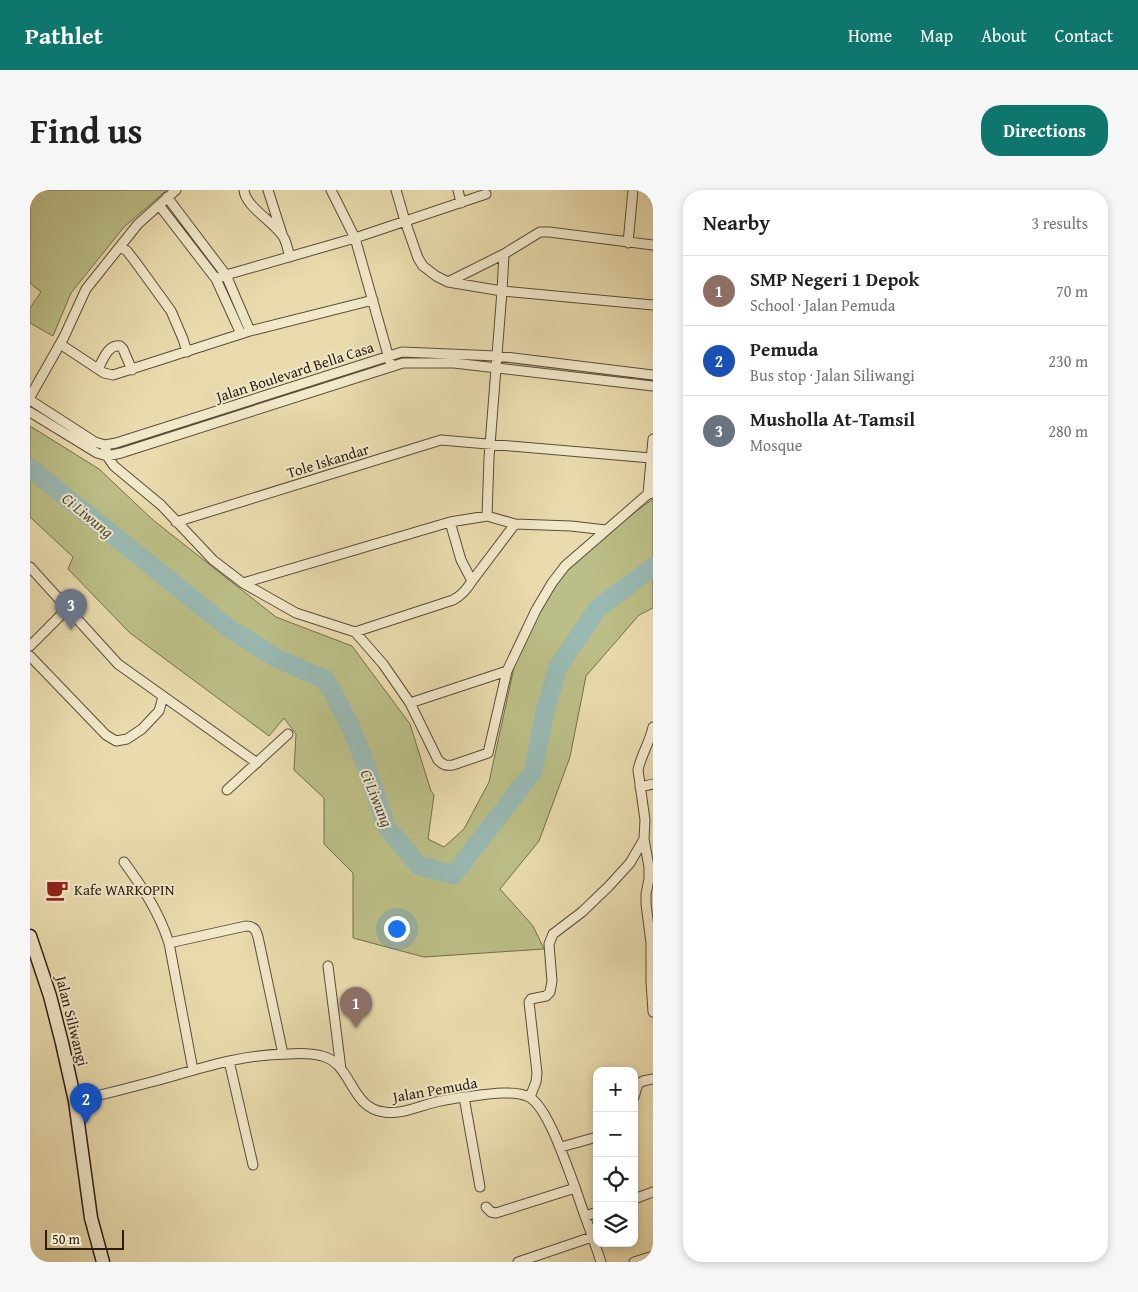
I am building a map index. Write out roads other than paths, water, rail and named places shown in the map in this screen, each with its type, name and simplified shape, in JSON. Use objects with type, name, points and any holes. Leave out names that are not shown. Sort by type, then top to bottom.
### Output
[{"type":"main road","name":"Jalan Siliwangi","points":[[31,944],[50,996],[74,1101],[91,1218],[103,1262]]},
{"type":"street","points":[[176,190],[138,224],[86,289],[60,344],[30,399],[95,442],[105,445],[107,456],[114,466],[161,505],[213,560],[243,582],[296,612],[354,632],[383,664],[410,703],[438,760],[444,765],[453,765],[488,753],[507,671],[536,610],[565,566],[650,494],[653,440]]},
{"type":"street","points":[[244,190],[244,194],[251,204],[283,237]]},
{"type":"street","points":[[268,190],[290,257]]},
{"type":"street","points":[[331,190],[355,238],[391,366]]},
{"type":"street","points":[[396,190],[404,221],[418,258],[429,271],[448,282],[502,291],[653,305]]},
{"type":"street","points":[[458,190],[461,203]]},
{"type":"street","points":[[628,243],[633,190]]},
{"type":"street","points":[[216,279],[355,238],[486,194]]},
{"type":"street","points":[[167,197],[226,275],[250,331]]},
{"type":"street","points":[[159,205],[216,279],[241,334]]},
{"type":"street","points":[[448,282],[504,254],[540,232],[653,245]]},
{"type":"street","points":[[120,247],[127,251],[170,311],[183,338],[187,352]]},
{"type":"street","points":[[487,516],[490,444],[504,254]]},
{"type":"street","points":[[60,344],[98,369],[113,376],[250,331],[373,300]]},
{"type":"street","points":[[98,369],[112,346],[116,345],[123,349],[132,370]]},
{"type":"street","name":"Jalan Boulevard Bella Casa","points":[[105,445],[402,352],[497,356],[653,374]]},
{"type":"street","name":"Jalan Boulevard Bella Casa","points":[[107,456],[403,363],[454,363],[653,386]]},
{"type":"street","points":[[30,412],[97,453],[107,456]]},
{"type":"street","name":"Tole Iskandar","points":[[176,522],[441,440],[651,458]]},
{"type":"street","points":[[243,582],[450,522],[487,516],[515,524],[571,526],[606,530]]},
{"type":"street","points":[[450,522],[461,560],[472,581]]},
{"type":"street","points":[[354,632],[453,600],[466,591],[515,524]]},
{"type":"street","points":[[32,573],[118,664],[257,763]]},
{"type":"street","points":[[30,646],[67,609]]},
{"type":"street","points":[[30,656],[106,735],[116,740],[127,739],[142,729],[159,711],[163,697]]},
{"type":"street","points":[[410,703],[507,671]]},
{"type":"street","points":[[653,727],[639,762],[638,770],[645,820],[644,839],[649,866],[646,904],[651,943],[653,1012]]},
{"type":"street","points":[[227,790],[288,734]]},
{"type":"street","points":[[640,787],[653,784]]},
{"type":"street","points":[[601,1262],[561,1147],[540,1108],[530,1097],[536,1082],[537,1073],[529,1002],[532,998],[546,996],[550,992],[552,981],[548,944],[553,934],[582,912],[609,886],[635,856],[644,839]]},
{"type":"street","points":[[124,862],[156,910],[169,943],[193,1070]]},
{"type":"street","points":[[169,943],[252,926],[258,937],[283,1054]]},
{"type":"street","points":[[328,966],[341,1069]]},
{"type":"street","name":"Jalan Pemuda","points":[[74,1101],[229,1061],[262,1055],[303,1053],[324,1056],[334,1062],[341,1069],[360,1099],[374,1110],[385,1113],[464,1097],[512,1093],[530,1097]]},
{"type":"street","points":[[229,1061],[253,1165]]},
{"type":"street","points":[[638,1084],[653,1079]]},
{"type":"street","points":[[464,1097],[480,1187]]},
{"type":"street","points":[[561,1147],[593,1138]]},
{"type":"street","points":[[486,1207],[491,1212],[496,1213],[575,1188]]},
{"type":"street","points":[[638,1198],[653,1192]]},
{"type":"street","points":[[586,1216],[593,1213]]},
{"type":"street","points":[[518,1262],[592,1237]]},
{"type":"street","points":[[634,1262],[653,1256]]},
{"type":"waterway","name":"Ci Liwung","points":[[30,468],[230,629],[278,659],[326,680],[350,725],[367,768],[386,826],[418,865],[453,875],[533,772],[545,712],[558,667],[598,608],[653,567]]},
{"type":"place","name":"Musholla At-Tamsil","points":[[71,630]]},
{"type":"place","name":"Kafe WARKOPIN","points":[[57,890]]},
{"type":"place","name":"SMP Negeri 1 Depok","points":[[356,1028]]},
{"type":"place","name":"Pemuda","points":[[86,1124]]}]
